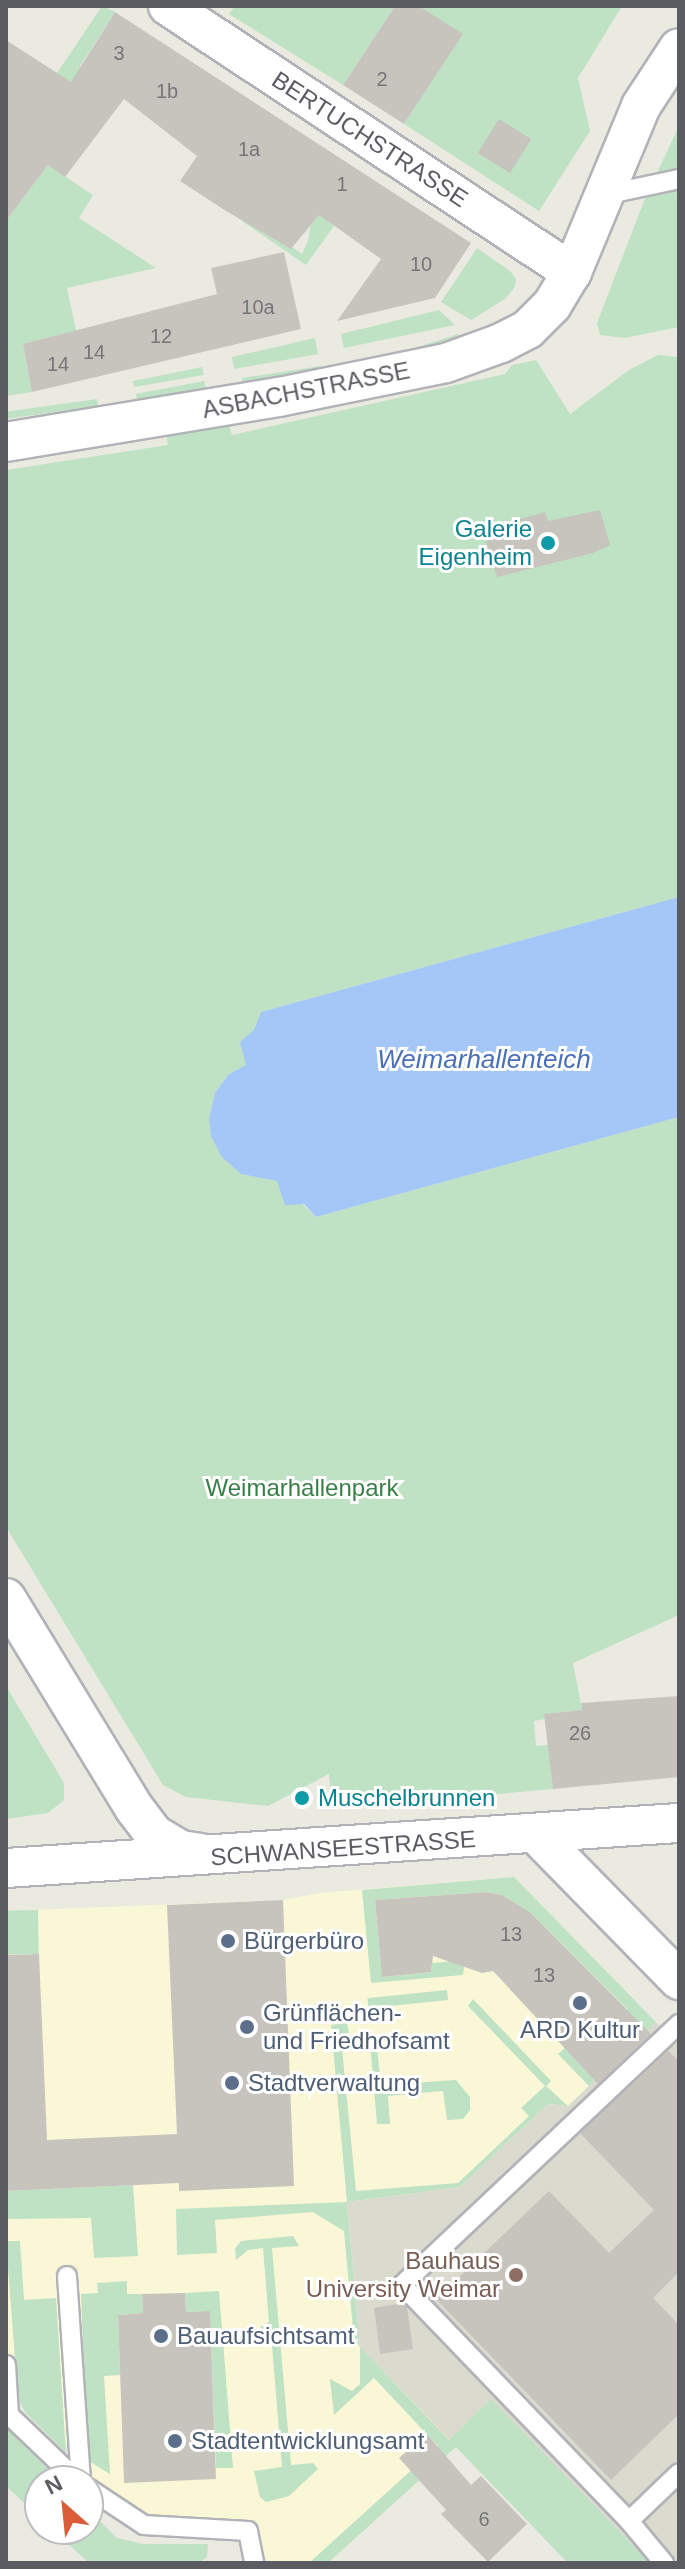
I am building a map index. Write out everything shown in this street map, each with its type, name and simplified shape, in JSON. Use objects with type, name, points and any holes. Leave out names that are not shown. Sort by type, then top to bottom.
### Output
[{"type":"street","name":"BERTUCHSTRASSE","points":[[168,6],[572,272]]},
{"type":"street","name":"ASBACHSTRASSE","points":[[6,442],[279,397],[446,363],[501,343],[528,329],[552,305],[572,272],[641,106],[679,48]]},
{"type":"street","points":[[6,1598],[135,1809],[154,1834],[181,1850],[220,1857]]},
{"type":"street","name":"SCHWANSEESTRASSE","points":[[6,1868],[220,1857],[679,1823]]},
{"type":"street","points":[[537,1835],[679,1980]]},
{"type":"lane","points":[[604,195],[679,179]]},
{"type":"lane","points":[[664,2563],[629,2521],[402,2285],[679,2024]]},
{"type":"lane","points":[[67,2276],[79,2465]]},
{"type":"lane","points":[[6,2365],[9,2415],[63,2465]]},
{"type":"lane","points":[[629,2521],[679,2473]]},
{"type":"lane","points":[[104,2499],[144,2525],[248,2531],[254,2563]]},
{"type":"shaded area","points":[[514,1877],[656,2022],[568,2106],[456,2447],[328,2563],[269,2563],[248,2531],[126,2524],[104,2495],[104,2465],[81,2465],[6,2365],[6,1911],[283,1900],[320,1893]]},
{"type":"shaded area","name":"Bauhaus University Weimar","points":[[656,2022],[679,2045],[679,2563],[568,2563],[360,2347],[347,2202],[460,2187],[548,2104],[568,2106]]},
{"type":"green space","points":[[102,6],[115,12],[80,66],[124,95],[97,135],[47,102],[63,78],[57,73]]},
{"type":"green space","points":[[235,6],[395,6],[343,85],[229,14]]},
{"type":"green space","points":[[419,6],[622,6],[578,78],[590,131],[539,211],[404,124],[462,34]]},
{"type":"green space","points":[[679,126],[679,327],[625,338],[600,335],[597,323],[646,196]]},
{"type":"green space","points":[[48,165],[93,195],[79,218],[156,268],[67,288],[76,331],[23,344],[32,392],[6,396],[6,221]]},
{"type":"green space","points":[[270,178],[269,231],[302,254],[310,226],[319,214],[334,226],[306,265],[242,221]]},
{"type":"green space","points":[[477,248],[510,271],[516,279],[515,287],[505,299],[471,320],[441,302]]},
{"type":"green space","points":[[439,310],[455,325],[344,348],[341,334]]},
{"type":"green space","points":[[458,334],[460,340],[352,375],[351,369]]},
{"type":"green space","points":[[315,338],[318,354],[234,369],[232,357]]},
{"type":"green space","name":"Weimarhallenpark","points":[[658,355],[679,357],[679,897],[261,1012],[247,1065],[229,1074],[215,1093],[209,1118],[241,1174],[278,1181],[316,1217],[679,1117],[679,1615],[573,1663],[582,1710],[545,1714],[545,1719],[534,1721],[536,1746],[549,1745],[553,1789],[332,1809],[329,1774],[268,1806],[186,1797],[163,1785],[6,1527],[6,470],[168,445],[166,431],[227,419],[232,435],[505,374],[512,365],[536,360],[570,414],[629,370]]},
{"type":"green space","points":[[321,366],[322,371],[243,385],[242,378]]},
{"type":"green space","points":[[202,367],[204,375],[134,387],[133,381]]},
{"type":"green space","points":[[204,381],[206,388],[137,400],[136,394]]},
{"type":"green space","points":[[97,399],[98,406],[7,419],[6,412]]},
{"type":"green space","points":[[6,1686],[64,1783],[64,1800],[48,1813],[6,1819]]},
{"type":"green space","points":[[514,1877],[656,2022],[589,2086],[558,2054],[565,2048],[576,2059],[627,2009],[530,1912],[502,1895],[486,1892],[375,1900],[382,1977],[431,1972],[432,1963],[465,1960],[463,1975],[371,1983],[362,1890]]},
{"type":"green space","points":[[38,1910],[39,1954],[7,1955],[6,1911]]},
{"type":"green space","points":[[447,1990],[448,2000],[368,2008],[367,1998]]},
{"type":"green space","points":[[473,1999],[551,2081],[546,2086],[568,2106],[548,2104],[460,2187],[347,2202],[331,2025],[347,2023],[349,2033],[341,2038],[356,2191],[458,2183],[529,2116],[521,2108],[545,2086],[468,2006]]},
{"type":"green space","points":[[370,2042],[377,2047],[381,2085],[456,2080],[470,2097],[470,2110],[463,2119],[447,2120],[443,2091],[388,2096],[390,2124],[377,2124]]},
{"type":"green space","points":[[133,2185],[138,2256],[94,2258],[91,2218],[6,2219],[6,2191]]},
{"type":"green space","points":[[347,2202],[360,2347],[354,2340],[344,2231],[313,2212],[215,2220],[217,2253],[177,2255],[176,2209]]},
{"type":"green space","points":[[293,2236],[299,2246],[272,2248],[291,2465],[313,2463],[318,2469],[289,2496],[266,2502],[260,2497],[254,2471],[282,2467],[271,2334],[248,2346],[246,2336],[269,2322],[263,2248],[248,2250],[236,2260],[235,2249],[241,2241]]},
{"type":"green space","points":[[6,2241],[20,2241],[24,2300],[56,2298],[66,2453],[25,2412],[18,2399]]},
{"type":"green space","points":[[127,2281],[127,2294],[142,2294],[143,2313],[118,2315],[120,2375],[104,2376],[110,2474],[104,2470],[104,2465],[95,2465],[87,2460],[81,2294],[98,2293],[97,2283]]},
{"type":"green space","points":[[219,2291],[233,2468],[216,2468],[210,2311],[186,2312],[185,2293]]},
{"type":"green space","points":[[360,2347],[449,2440],[491,2399],[650,2563],[568,2563],[456,2447],[328,2563],[309,2563],[438,2446],[374,2378],[334,2415],[330,2379],[352,2391],[360,2384]]},
{"type":"green space","points":[[6,2428],[44,2465],[24,2465],[24,2503],[6,2486]]},
{"type":"green space","points":[[104,2525],[117,2538],[143,2544],[208,2544],[207,2557],[199,2563],[89,2563],[69,2545],[104,2545]]},
{"type":"water","name":"Weimarhallenteich","points":[[679,897],[679,1117],[316,1217],[304,1204],[285,1205],[277,1181],[241,1174],[221,1156],[211,1136],[209,1118],[215,1093],[229,1074],[246,1065],[240,1042],[254,1030],[261,1012]]},
{"type":"building","points":[[395,6],[419,6],[463,34],[404,124],[343,85]]},
{"type":"building","points":[[115,12],[471,243],[435,298],[337,321],[381,259],[319,215],[291,249],[226,211],[180,181],[197,156],[124,99],[65,177],[48,165],[6,221],[6,40],[71,82]]},
{"type":"building","points":[[499,119],[531,139],[510,173],[478,153]]},
{"type":"building","points":[[284,252],[301,329],[32,392],[23,344],[217,294],[211,268]]},
{"type":"building","points":[[600,510],[610,545],[593,553],[497,577],[486,541],[512,531],[510,522],[545,512],[548,521]]},
{"type":"building","points":[[679,1696],[679,1777],[553,1789],[544,1714],[582,1710],[581,1703]]},
{"type":"building","points":[[486,1892],[502,1895],[530,1912],[651,2034],[598,2084],[493,1971],[482,1973],[433,1956],[431,1972],[382,1977],[375,1900]]},
{"type":"building","name":"Stadtverwaltung","points":[[283,1900],[294,2186],[179,2191],[179,2183],[6,2191],[6,1955],[39,1954],[47,2140],[177,2134],[167,1905]]},
{"type":"building","points":[[668,2051],[679,2061],[679,2272],[653,2298],[679,2325],[679,2414],[611,2480],[436,2299],[549,2191],[609,2253],[654,2210],[580,2133]]},
{"type":"building","points":[[185,2293],[186,2312],[210,2311],[216,2479],[124,2483],[118,2315],[143,2313],[142,2294]]},
{"type":"building","points":[[403,2303],[407,2307],[413,2349],[380,2354],[374,2308]]},
{"type":"building","points":[[427,2434],[471,2485],[481,2476],[527,2524],[488,2562],[441,2514],[446,2510],[399,2458]]},
{"type":"place","name":"Galerie Eigenheim","points":[[548,543]]},
{"type":"place","name":"Muschelbrunnen","points":[[302,1798]]},
{"type":"place","name":"Bürgerbüro","points":[[228,1941]]},
{"type":"place","name":"ARD Kultur","points":[[580,2003]]},
{"type":"place","name":"Grünflächen- und Friedhofsamt","points":[[247,2027]]},
{"type":"place","name":"Stadtverwaltung","points":[[232,2083]]},
{"type":"place","name":"Bauhaus University Weimar","points":[[516,2275]]},
{"type":"place","name":"Bauaufsichtsamt","points":[[161,2336]]},
{"type":"place","name":"Stadtentwicklungsamt","points":[[175,2441]]}]
